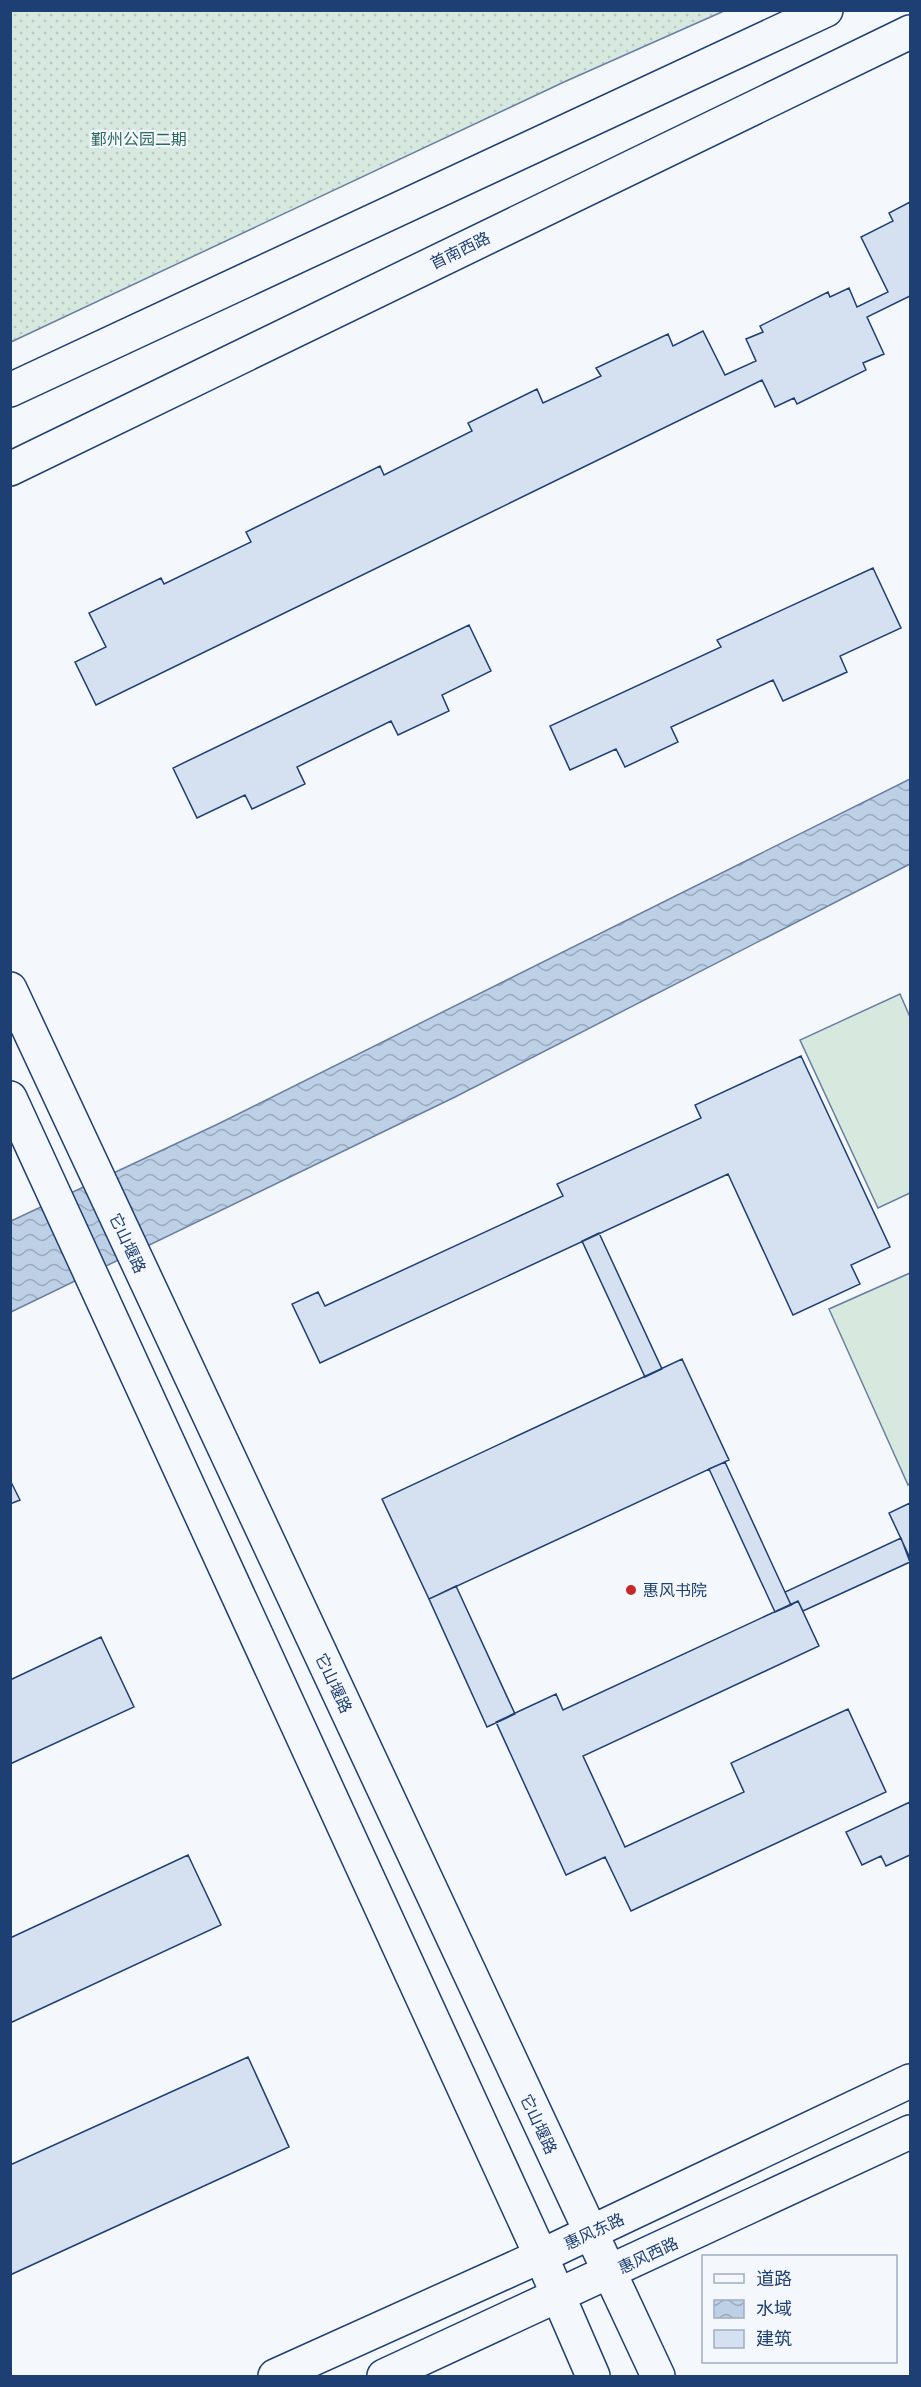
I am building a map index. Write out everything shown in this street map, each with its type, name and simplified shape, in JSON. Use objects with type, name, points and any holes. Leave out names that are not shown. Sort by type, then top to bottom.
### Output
[{"type":"street","points":[[10,390],[826,10]]},
{"type":"street","name":"首南西路","points":[[10,469],[910,32]]},
{"type":"street","name":"它山堰路","points":[[10,989],[658,2376]]},
{"type":"street","points":[[10,1098],[593,2376]]},
{"type":"street","name":"惠风东路","points":[[275,2376],[590,2233],[910,2081]]},
{"type":"street","name":"惠风西路","points":[[384,2376],[910,2132]]},
{"type":"green space","name":"鄞州公园二期","points":[[10,11],[724,11],[564,82],[11,342]]},
{"type":"green space","points":[[900,994],[910,1017],[910,1193],[878,1208],[800,1040]]},
{"type":"green space","points":[[910,1273],[910,1483],[908,1485],[829,1309]]},
{"type":"water","points":[[910,779],[910,864],[455,1097],[11,1312],[11,1221],[218,1124]]},
{"type":"building","points":[[910,202],[910,296],[867,317],[884,354],[863,363],[866,370],[797,404],[794,398],[775,407],[762,380],[96,705],[75,662],[106,647],[89,613],[161,578],[164,584],[251,542],[246,532],[380,466],[384,475],[472,431],[468,423],[537,389],[543,403],[601,376],[596,368],[668,334],[673,346],[703,331],[725,375],[756,361],[746,339],[763,332],[760,326],[828,292],[830,297],[849,288],[857,307],[888,292],[861,237],[893,221],[889,213]]},
{"type":"building","points":[[873,568],[901,628],[840,656],[847,672],[783,701],[773,680],[671,727],[678,742],[625,767],[616,749],[570,770],[550,726],[721,647],[717,640]]},
{"type":"building","points":[[469,625],[491,671],[442,695],[449,711],[398,735],[391,721],[297,767],[305,784],[252,809],[245,795],[197,818],[173,768]]},
{"type":"building","points":[[801,1056],[890,1247],[851,1265],[860,1284],[793,1315],[728,1174],[320,1363],[292,1304],[318,1292],[325,1306],[563,1196],[557,1184],[701,1118],[695,1105]]},
{"type":"building","points":[[599,1233],[662,1369],[645,1377],[582,1241]]},
{"type":"building","points":[[682,1359],[729,1460],[429,1599],[382,1499]]},
{"type":"building","points":[[725,1462],[791,1605],[775,1612],[709,1469]]},
{"type":"building","points":[[10,1480],[20,1500],[10,1504]]},
{"type":"building","points":[[910,1503],[910,1558],[889,1513]]},
{"type":"building","points":[[901,1538],[910,1562],[803,1611],[798,1601],[791,1605],[785,1592]]},
{"type":"building","points":[[456,1586],[515,1714],[487,1727],[429,1599]]},
{"type":"building","points":[[798,1601],[819,1646],[583,1756],[625,1847],[744,1792],[731,1763],[848,1709],[886,1792],[631,1911],[605,1857],[566,1875],[496,1722],[556,1694],[563,1710]]},
{"type":"building","points":[[101,1637],[134,1707],[10,1764],[10,1680]]},
{"type":"building","points":[[910,1802],[910,1855],[886,1866],[881,1856],[862,1865],[846,1832]]},
{"type":"building","points":[[188,1855],[221,1925],[10,2023],[10,1938]]},
{"type":"building","points":[[248,2057],[289,2147],[10,2275],[10,2165]]},
{"type":"place","name":"惠风书院","points":[[631,1590]]}]
